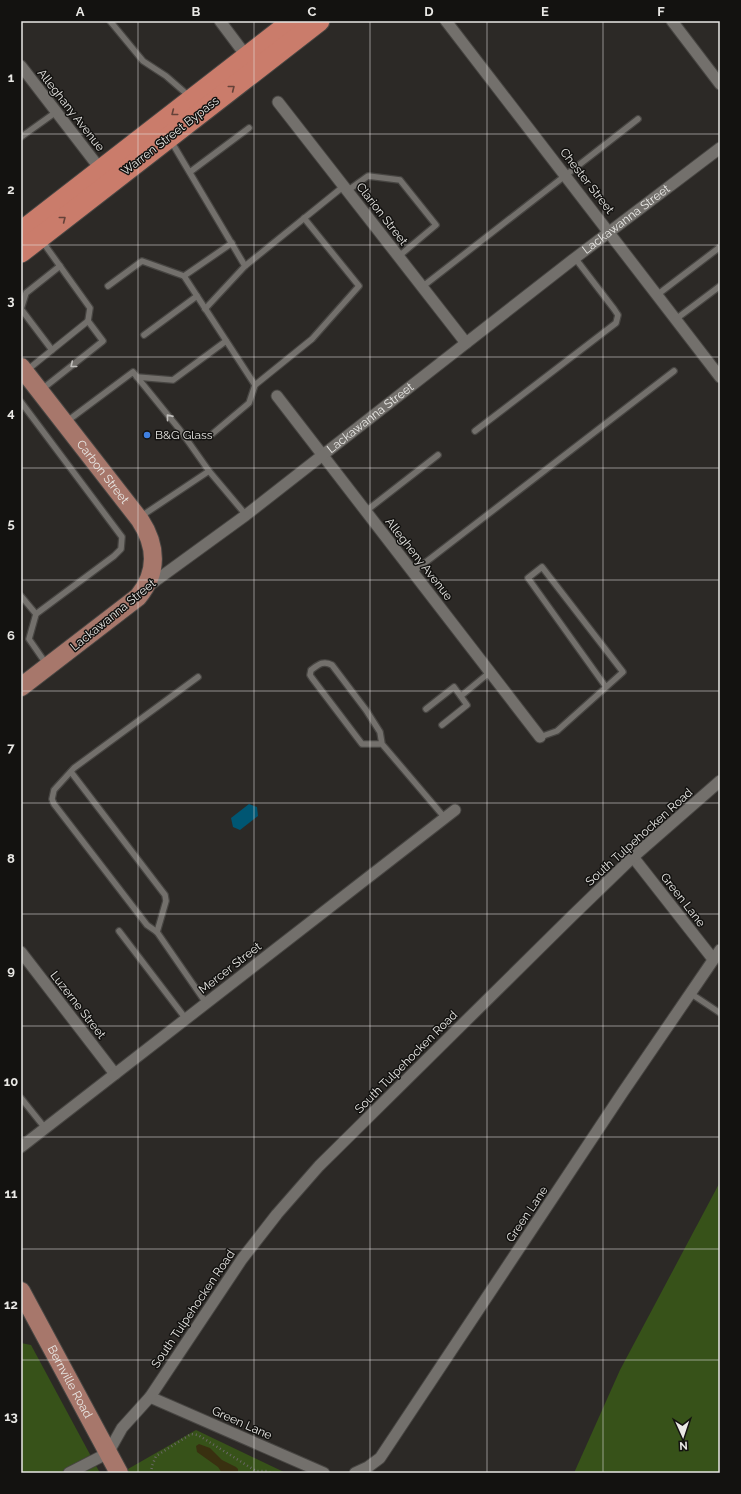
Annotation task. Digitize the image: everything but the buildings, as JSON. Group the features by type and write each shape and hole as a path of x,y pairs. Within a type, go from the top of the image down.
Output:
{"highway":[{"name":"Warren Street Bypass","path":"21,252 30,235 101,170 293,21"},
{"name":"Warren Street Bypass","path":"30,235 169,137 319,21"}],"main road":[{"name":"Carbon Street","path":"23,370 147,530 153,554 151,576 146,588"},
{"name":"Lackawanna Street","path":"21,688 138,597 146,588"},
{"name":"Bernville Road","path":"21,1291 119,1473"}],"street":[{"path":"220,21 247,57"},
{"name":"Chester Street","path":"446,21 610,232 720,377"},
{"path":"672,21 720,84"},
{"name":"Alleghany Avenue","path":"21,66 101,170"},
{"name":"Clarion Street","path":"278,102 466,343"},
{"name":"Lackawanna Street","path":"146,588 246,515 322,454 575,258 720,148"},
{"name":"Allegheny Avenue","path":"277,396 540,737"},
{"name":"South Tulpehocken Road","path":"108,1453 122,1428 150,1397 242,1259 277,1214 319,1166 566,922 634,857 720,781"},
{"name":"Mercer Street","path":"21,1147 455,810"},
{"name":"Green Lane","path":"634,857 713,959"},
{"name":"Green Lane","path":"355,1473 368,1467 380,1458 720,950"},
{"name":"Luzerne Street","path":"21,952 115,1074"},
{"name":"Green Lane","path":"150,1397 324,1473"},
{"path":"69,1473 108,1453"}],"lane":[{"path":"110,21 143,61 166,76 192,99"},
{"path":"21,137 56,112"},
{"path":"422,287 638,119"},
{"path":"190,172 249,128"},
{"path":"169,137 245,266"},
{"path":"205,309 245,266 304,218 346,188 368,176 400,180 436,225 399,256"},
{"path":"211,435 249,403 255,384 312,339 359,286 304,218"},
{"path":"23,370 52,350 88,321 90,308 60,266 30,235"},
{"path":"184,276 232,243"},
{"path":"657,295 720,247"},
{"path":"475,431 616,323 618,316 614,309 575,258"},
{"path":"108,286 142,261 184,276 255,384"},
{"path":"52,350 21,310 26,293 60,266"},
{"path":"676,319 720,286"},
{"path":"144,335 197,296"},
{"path":"40,392 103,341 88,321"},
{"path":"137,378 174,380 226,341"},
{"path":"413,572 674,370"},
{"path":"64,423 133,372 180,430 208,471 246,515"},
{"path":"21,402 122,537 121,549 114,556 36,614 29,639 48,666"},
{"path":"366,511 438,455"},
{"path":"139,518 208,471"},
{"path":"540,737 557,731 623,672 542,567 528,578 606,687"},
{"path":"21,596 36,614"},
{"path":"382,744 362,744 312,678 310,675 311,670 322,662 332,665 366,710 380,732 382,744 445,818"},
{"path":"461,696 490,672"},
{"path":"198,677 71,772 54,790 52,799 54,804 147,925 157,932 206,1003"},
{"path":"426,709 454,687 467,705 442,726"},
{"path":"71,772 165,895 166,901 157,932"},
{"path":"118,931 186,1019"},
{"path":"690,993 720,1012"},
{"path":"21,1098 45,1128"}],"path":[{"path":"151,1473 156,1456 191,1434 198,1435 256,1470 271,1473"}],"green space":[{"path":"720,1182 720,1473 574,1473 620,1370"},
{"path":"21,1343 31,1345 100,1473 21,1473"},
{"path":"196,1430 286,1473 121,1473"}],"sand":[{"path":"199,1444 210,1448 222,1460 236,1467 238,1472 222,1473 218,1467 197,1452 196,1446"}],"water":[{"path":"249,804 257,807 258,816 240,830 233,827 231,818"}],"place":[{"name":"B&G Glass","path":"147,435"}]}
